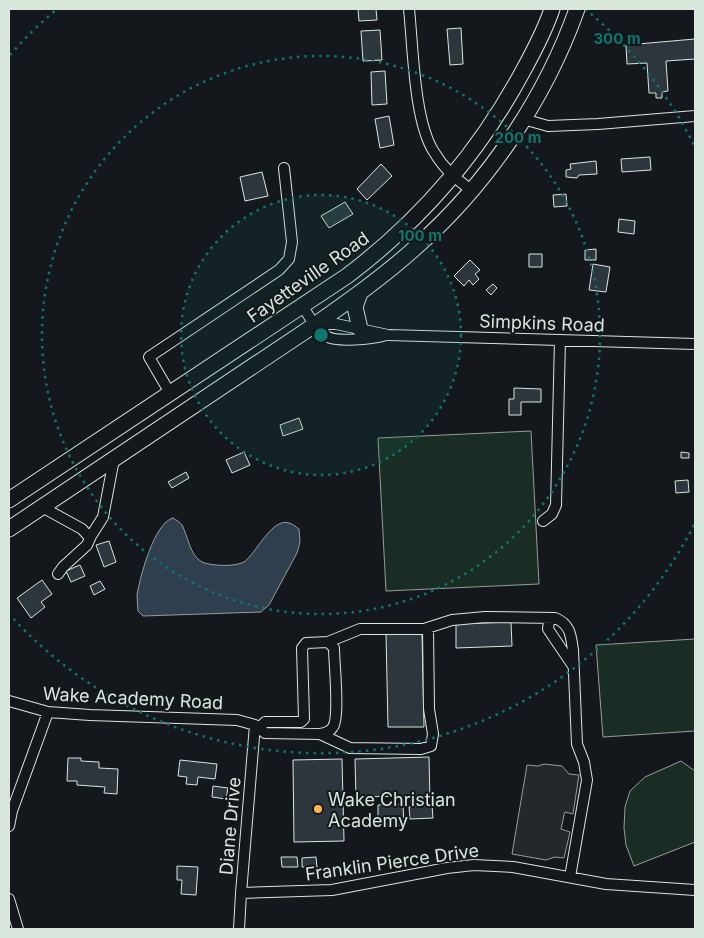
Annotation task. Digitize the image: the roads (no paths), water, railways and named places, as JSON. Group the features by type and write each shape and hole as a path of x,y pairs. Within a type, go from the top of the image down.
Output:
{"highway":[{"name":"Fayetteville Road","path":"9,500 302,306 374,256 427,205 472,151 509,97 531,56 552,9"},
{"path":"9,529 316,324 360,293 416,248 449,215 493,164 523,119 548,74 570,29 577,9"},
{"path":"360,293 355,307 360,329"}],"street":[{"path":"409,9 422,124 432,151 451,176 471,190"},
{"path":"523,119 548,126 695,116"},
{"path":"170,394 149,357 279,270 289,259 292,242 284,168"},
{"name":"Simpkins Road","path":"302,306 329,338 369,339 388,335"},
{"name":"Simpkins Road","path":"316,324 336,324 388,335 695,344"},
{"path":"543,521 552,514 556,505 560,340"},
{"path":"58,574 87,545 103,517 114,459"},
{"path":"42,507 82,529 90,538"},
{"path":"257,726 265,722 301,722 304,719 302,648 306,643 328,642 360,629 428,628 452,620 514,617 555,618 562,621 568,627 573,650 577,744 584,762 587,780 570,877"},
{"path":"555,618 549,621 548,629 573,666"},
{"path":"320,734 350,748 421,749 431,746 433,734 429,709 428,628"},
{"path":"320,734 329,731 334,725 336,713 334,648 328,642"},
{"name":"Wake Academy Road","path":"9,701 48,712 236,720 257,726 265,733 320,734"},
{"path":"9,826 12,811 48,712"},
{"name":"Diane Drive","path":"240,929 241,894 257,726"},
{"name":"Franklin Pierce Drive","path":"241,894 332,890 474,864 513,867 606,884 695,890"},
{"path":"9,899 18,929"}],"water":[{"path":"173,518 182,525 192,551 198,559 202,562 217,565 235,565 244,562 276,525 290,523 299,529 300,542 297,553 269,605 261,612 143,616 138,611 137,595 141,576 154,540 166,522"}],"place":[{"name":"Wake Christian Academy","path":"318,809"}]}
